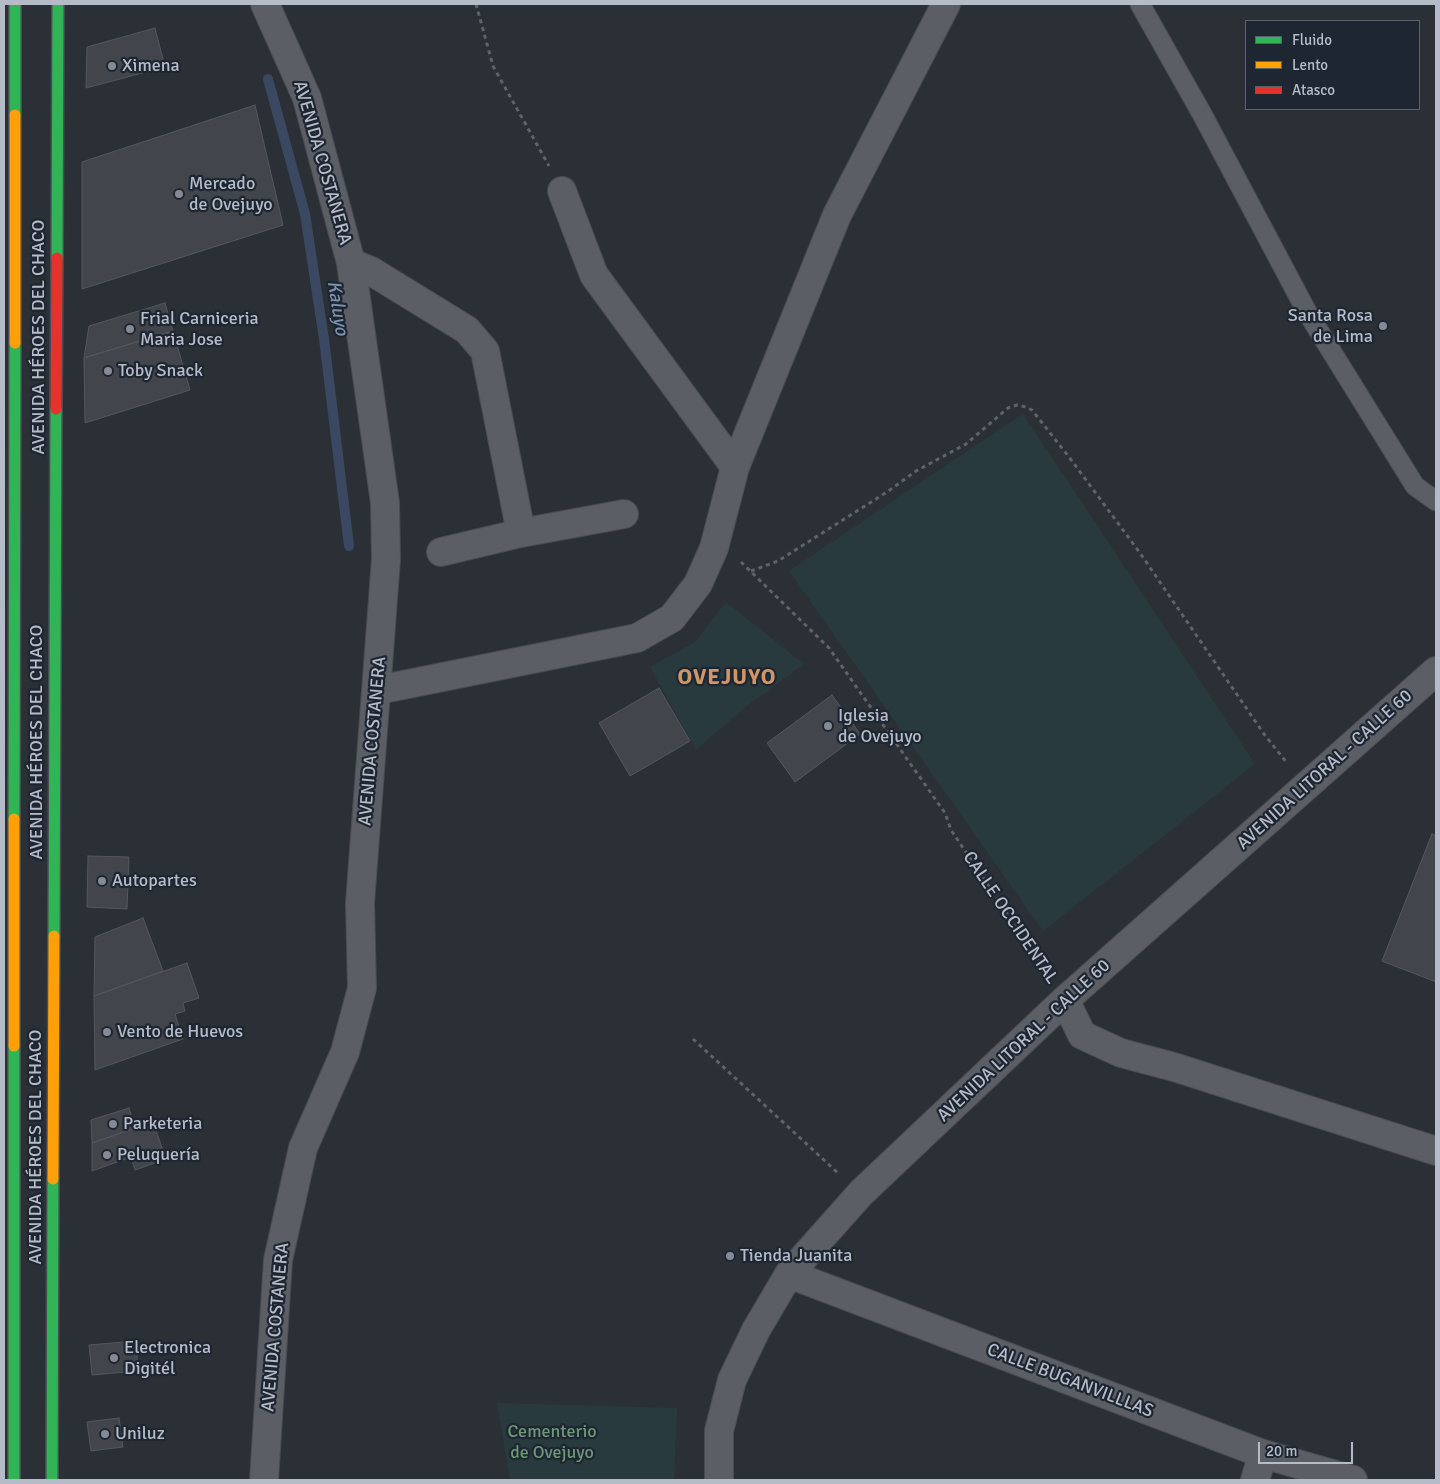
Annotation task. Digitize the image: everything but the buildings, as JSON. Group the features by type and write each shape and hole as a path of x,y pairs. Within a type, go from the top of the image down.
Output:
{"main road":[{"name":"AVENIDA HÉROES DEL CHACO","path":"14,1480 15,4"},
{"name":"AVENIDA HÉROES DEL CHACO","path":"52,1480 53,38 58,4"}],"street":[{"name":"AVENIDA COSTANERA","path":"264,1480 278,1260 303,1148 345,1052 362,988 360,903 378,690 386,558 385,503 351,263 307,98 265,4"},
{"path":"378,690 637,638 672,618 698,584 714,548 735,467 837,215 946,4"},
{"path":"562,191 594,275 735,467"},
{"path":"351,263 371,271 467,330 485,351 522,533"},
{"path":"441,552 522,533 624,514"},
{"name":"AVENIDA LITORAL - CALLE 60","path":"719,1480 719,1431 732,1380 756,1330 789,1274 861,1193 1065,1000 1436,671"},
{"name":"CALLE OCCIDENTAL","path":"1065,1000 1082,1034 1122,1053 1174,1067 1436,1151"},
{"name":"CALLE BUGANVILLLAS","path":"789,1274 1263,1454 1353,1480"},
{"path":"1255,1480 1263,1454"}],"lane":[{"path":"1140,4 1202,114 1307,312 1415,486 1436,501"}],"path":[{"path":"476,4 493,66 562,191"},
{"path":"750,571 778,561 888,492 916,471 966,444 1008,408 1018,405 1026,407 1032,410 1069,457 1140,553 1264,734 1308,785"},
{"name":"CALLE OCCIDENTAL","path":"714,548 738,559 829,648 945,813 952,830 1065,1000"},
{"path":"693,1039 861,1193"}],"green space":[{"path":"1023,414 1255,764 1043,931 789,571"},
{"path":"726,602 804,664 743,709 696,750 650,667 695,642"},
{"name":"Cementerio de Ovejuyo","path":"497,1403 677,1408 674,1480 510,1480"}],"waterway":[{"name":"Kaluyo","path":"268,79 305,214 324,339 349,546"}],"traffic: fast":[{"path":"15,4 15,115"},
{"path":"57,258 58,4"},
{"path":"14,819 15,343"},
{"path":"54,936 56,409"},
{"path":"14,1046 14,1480"},
{"path":"52,1480 53,1179"}],"traffic: slow":[{"path":"15,115 15,343"},
{"path":"14,819 14,1046"},
{"path":"53,1179 54,936"}],"traffic: jam":[{"path":"56,409 57,258"}],"place":[{"name":"Ximena","path":"112,66"},
{"name":"Mercado de Ovejuyo","path":"179,194"},
{"name":"Santa Rosa de Lima","path":"1383,326"},
{"name":"Frial Carniceria Maria Jose","path":"130,329"},
{"name":"Toby Snack","path":"108,371"},
{"name":"Iglesia de Ovejuyo","path":"828,726"},
{"name":"Autopartes","path":"102,881"},
{"name":"Vento de Huevos","path":"107,1032"},
{"name":"Parketeria","path":"113,1124"},
{"name":"Peluquería","path":"107,1155"},
{"name":"Tienda Juanita","path":"730,1256"},
{"name":"Electronica Digitél","path":"114,1358"},
{"name":"Uniluz","path":"105,1434"}],"district":[{"name":"OVEJUYO","path":"727,678"}]}
